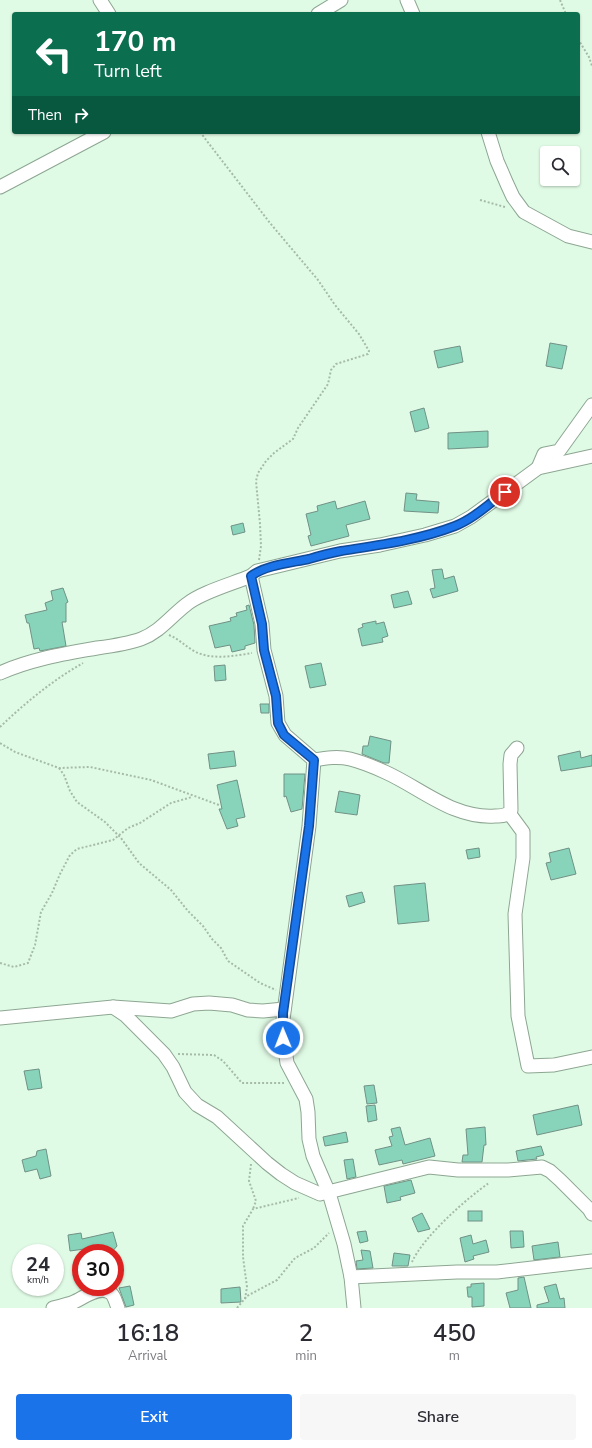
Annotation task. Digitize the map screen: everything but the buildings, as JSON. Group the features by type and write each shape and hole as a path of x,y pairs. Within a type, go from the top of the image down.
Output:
{"street":[{"path":"100,0 108,12"},
{"path":"321,12 341,0"},
{"path":"407,0 412,12"},
{"path":"0,187 100,134"},
{"path":"489,134 504,178 513,197 524,212 568,236 592,242"},
{"path":"538,468 544,454 559,451 592,406"},
{"path":"0,673 36,660 124,644 143,638 157,630 197,597 254,574 340,551 395,542 455,526 471,517 538,468 592,456"},
{"path":"254,574 262,624 264,650 276,696 278,723 281,730 314,760"},
{"path":"517,748 511,755 511,802 509,813 523,832 523,858 514,914 518,1016 528,1066 554,1064 592,1058"},
{"path":"314,760 335,757 350,759 386,772 426,796 473,815 493,816 509,813"},
{"path":"314,760 309,826 282,1027 288,1063 306,1099 309,1139 313,1156 324,1194 336,1215 351,1277 354,1308"},
{"path":"0,1018 113,1007 171,1011 193,1004 209,1003 232,1005 248,1010 263,1011 285,1004"},
{"path":"113,1007 125,1015 156,1047 170,1064 191,1100 217,1117 267,1163 290,1180 324,1194 429,1167 458,1170 508,1170 542,1167 550,1171 571,1190 590,1209 592,1214"},
{"path":"351,1277 497,1272 592,1261"},
{"path":"53,1308 72,1303 92,1293 102,1290 109,1291 112,1294 118,1308"}],"path":[{"path":"560,0 565,12"},
{"path":"580,42 589,57 592,66"},
{"path":"202,134 270,222 313,274 335,305 359,334 369,351 368,354 336,364 332,370 328,384 298,428 293,440 274,453 266,461 258,473 256,481 261,546 254,574"},
{"path":"480,200 524,212"},
{"path":"152,633 169,635 177,638 190,649 202,654 227,656 247,654 264,650"},
{"path":"0,727 17,711 57,679 87,661"},
{"path":"0,743 15,752 59,768 90,767 118,772 151,780 192,797 204,799 219,805"},
{"path":"59,768 77,802 105,822 119,836 139,863 171,890 221,948 228,961 260,983 276,990 285,1004"},
{"path":"0,963 14,967 28,963 35,945 41,912 70,855 77,849 107,843 119,836 128,828 140,823 171,803 192,797"},
{"path":"156,1047 179,1054 214,1055 223,1061 242,1083 281,1084 296,1079"},
{"path":"245,1299 247,1287 243,1257 243,1226 256,1201 249,1180 255,1152"},
{"path":"406,1274 414,1257 433,1234 471,1195 490,1182"},
{"path":"252,1209 276,1202 324,1194"},
{"path":"237,1308 245,1299 277,1280 295,1258 314,1248 329,1234 336,1215"}],"route":[{"path":"283,1038 283,1013 309,826 314,760 284,735 278,723 276,696 264,650 262,624 251,576 257,571 265,570 281,564 340,551 380,545 425,535 455,526 471,517 505,492"}]}
